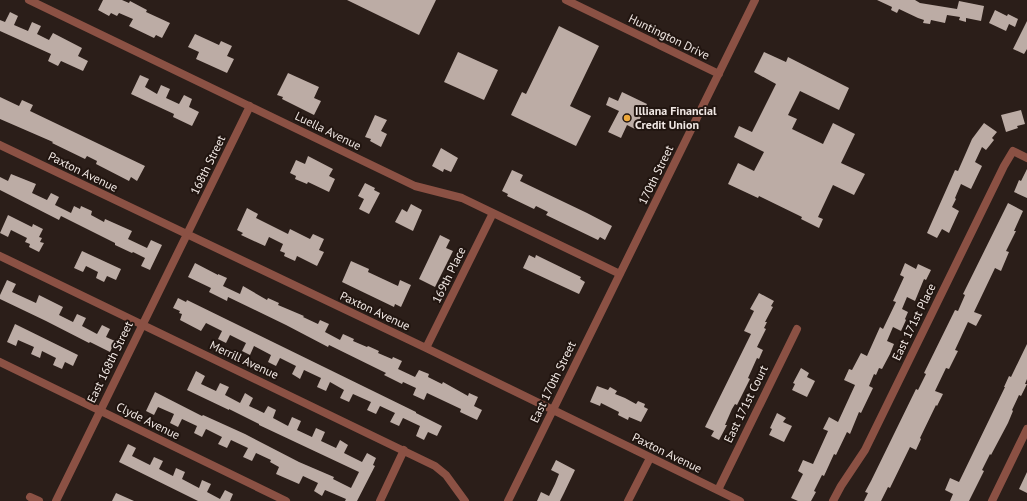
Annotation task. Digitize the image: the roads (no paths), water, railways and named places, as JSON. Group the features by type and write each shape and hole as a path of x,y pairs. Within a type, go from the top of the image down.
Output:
{"street":[{"name":"Luella Avenue","path":"28,0 415,186 462,198 620,274"},
{"name":"Huntington Drive","path":"566,0 719,74"},
{"name":"170th Street","path":"620,274 755,0"},
{"name":"168th Street","path":"187,235 250,106"},
{"name":"Paxton Avenue","path":"0,145 426,348 718,490 731,499 740,501"},
{"name":"East 171st Place","path":"833,501 865,450 1004,166 1013,151 1027,158"},
{"name":"169th Place","path":"426,348 493,213"},
{"name":"East 168th Street","path":"56,501 187,235"},
{"name":"Merrill Avenue","path":"0,256 435,466 446,475 465,501"},
{"name":"East 170th Street","path":"508,501 620,274"},
{"name":"East 171st Court","path":"718,490 797,328"},
{"name":"Clyde Avenue","path":"0,362 286,501"},
{"path":"992,501 1027,429"},
{"path":"380,501 404,450"},
{"path":"628,501 650,458"},
{"path":"30,497 39,501"}],"place":[{"name":"Illiana Financial Credit Union","path":"627,118"}]}
